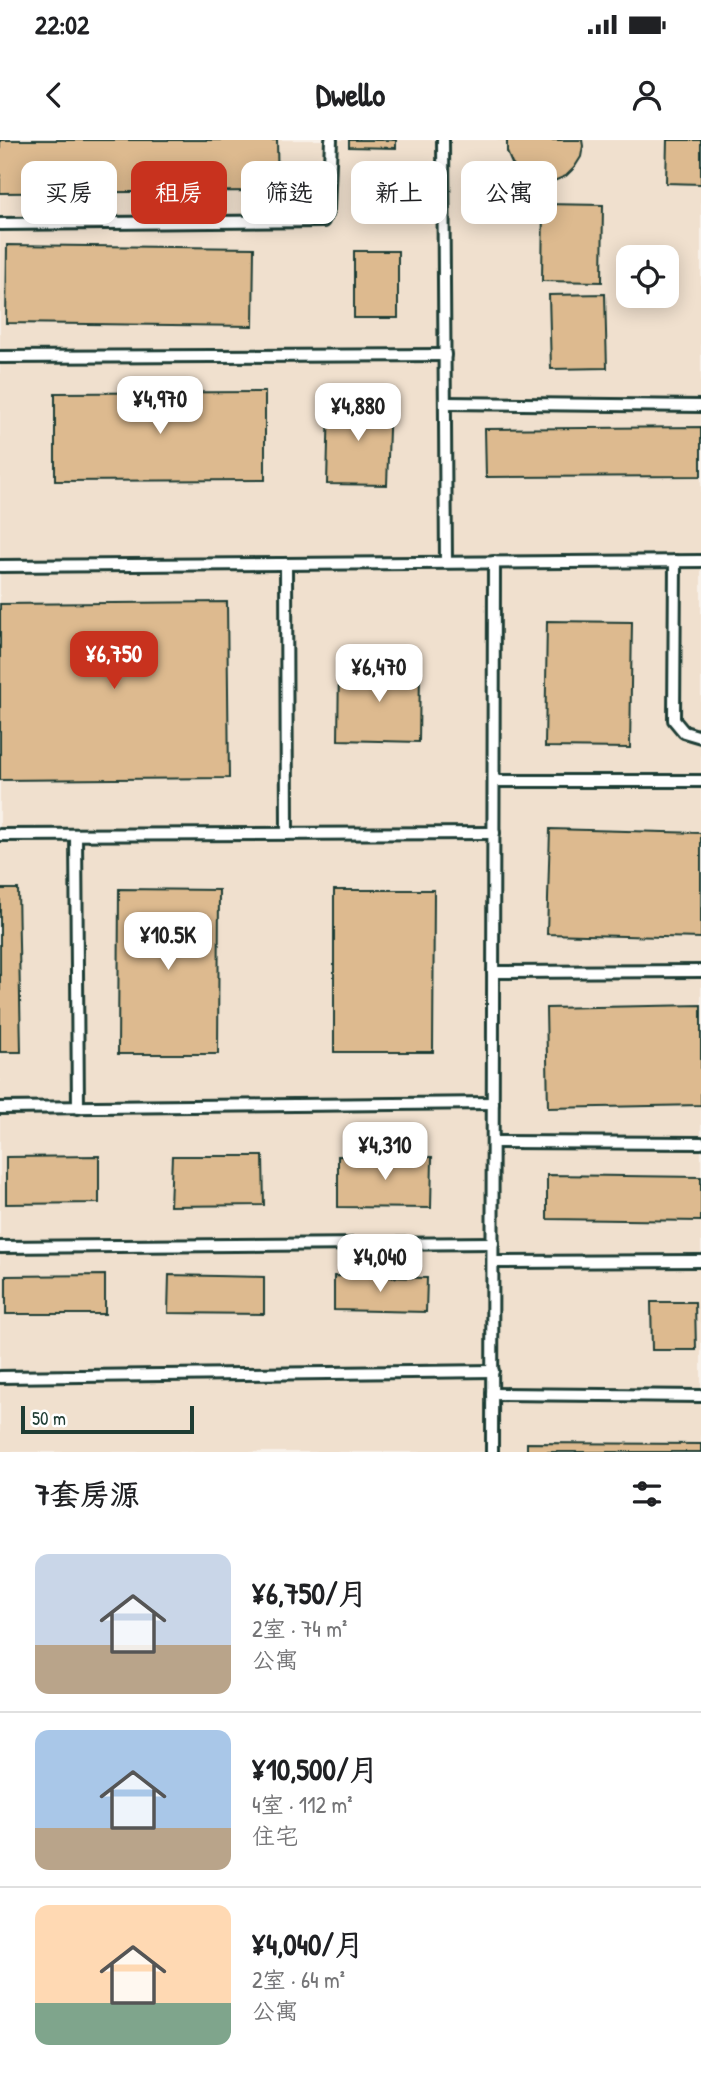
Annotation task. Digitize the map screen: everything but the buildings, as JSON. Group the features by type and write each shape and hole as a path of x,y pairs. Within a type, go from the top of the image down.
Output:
{"lane":[{"path":"0,225 323,222 328,210 331,140"},
{"path":"443,140 446,562"},
{"path":"0,357 445,355"},
{"path":"445,403 701,406"},
{"path":"675,561 674,720 684,732 701,737"},
{"path":"0,566 701,561"},
{"path":"492,1452 494,562"},
{"path":"286,564 287,834"},
{"path":"494,781 701,781"},
{"path":"0,835 494,833"},
{"path":"76,835 78,1108"},
{"path":"493,972 701,971"},
{"path":"0,1108 493,1103"},
{"path":"493,1142 701,1143"},
{"path":"0,1247 493,1243"},
{"path":"493,1262 701,1261"},
{"path":"0,1377 493,1371"},
{"path":"492,1394 701,1395"}],"shaded area":[{"path":"0,140 701,140 701,1452 0,1452"}]}
